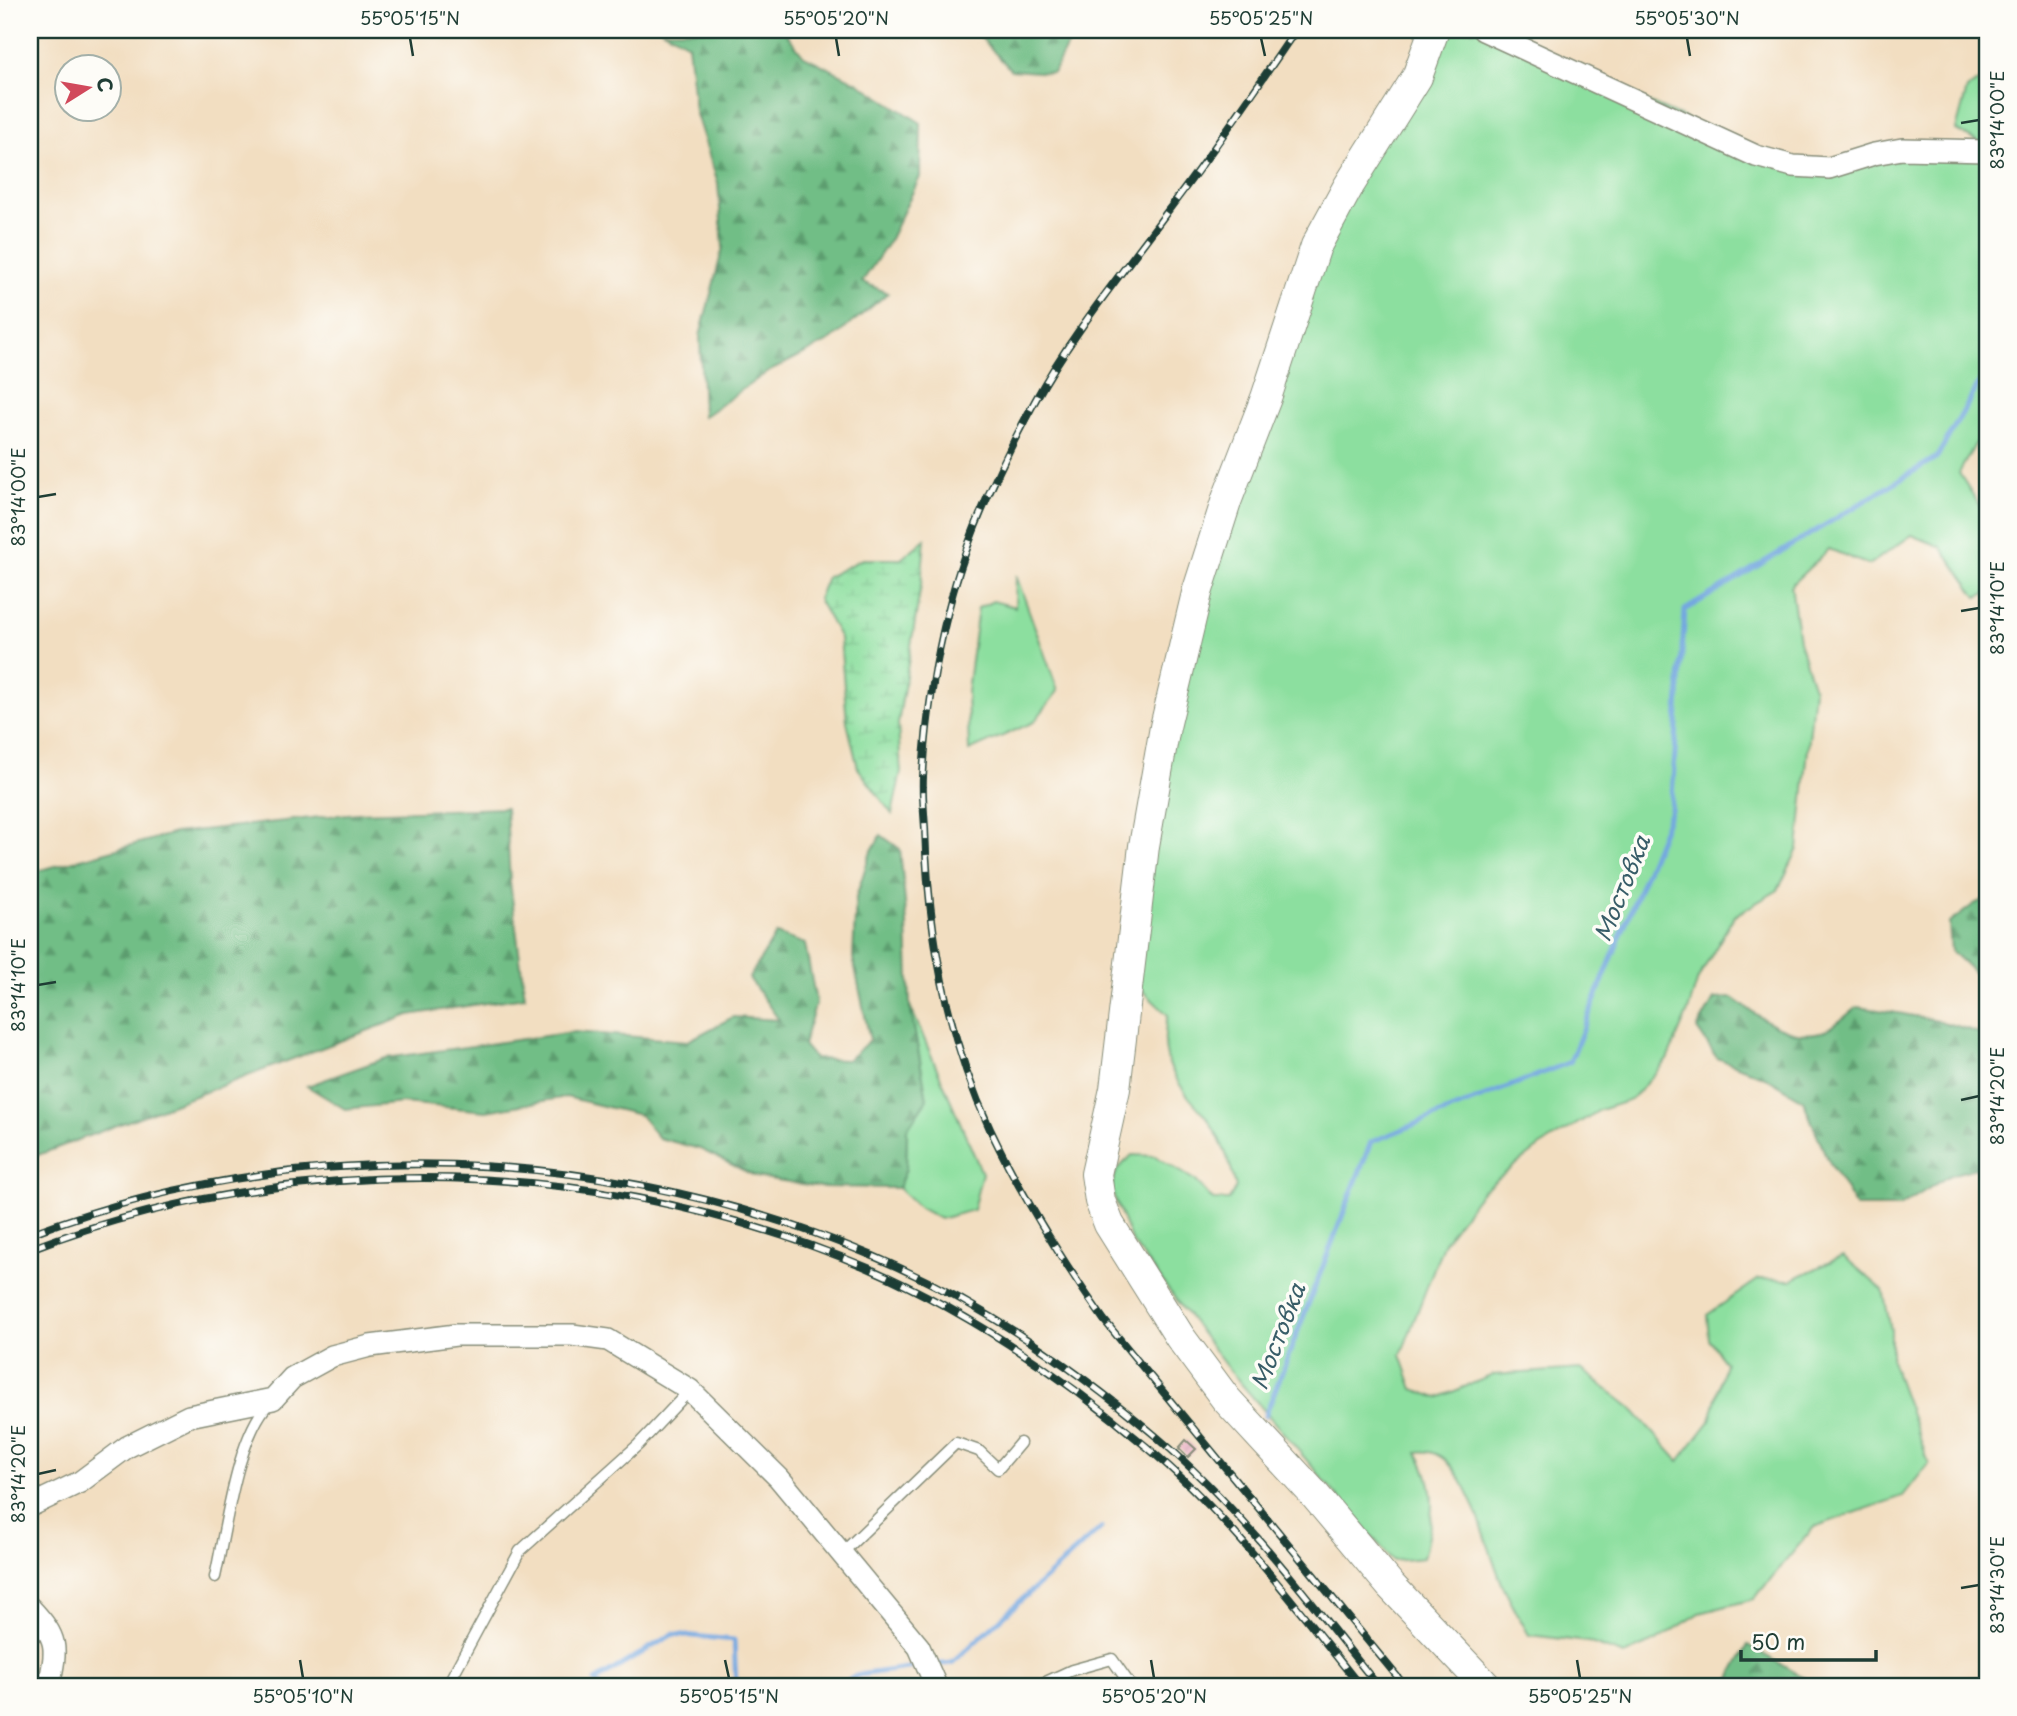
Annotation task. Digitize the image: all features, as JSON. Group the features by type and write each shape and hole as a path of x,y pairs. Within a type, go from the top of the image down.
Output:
{"street":[{"path":"1434,30 1417,77 1348,187 1316,246 1266,398 1227,499 1197,593 1165,727 1144,846 1115,1089 1096,1174 1100,1201 1109,1224 1180,1337 1226,1399 1313,1493 1391,1586 1486,1686"},
{"path":"1483,30 1756,156 1793,166 1829,168 1902,149 1987,151"},
{"path":"30,1506 79,1482 127,1447 189,1416 273,1399 292,1378 331,1356 370,1346 456,1335 572,1335 608,1340 640,1357 690,1390 779,1478 919,1647 936,1686"},
{"path":"30,1608 45,1624 56,1650 49,1686"}],"lane":[{"path":"447,1686 520,1551 638,1445 690,1390"},
{"path":"215,1577 242,1457 262,1411 273,1399"},
{"path":"842,1553 956,1443 979,1451 998,1469 1020,1443"},
{"path":"1037,1686 1072,1670 1112,1659 1131,1686"}],"green space":[{"path":"663,30 787,30 785,32 804,56 857,82 921,123 920,177 888,243 862,282 888,293 831,340 766,373 703,417 700,336 723,247 718,183 695,111 688,44"},
{"path":"974,30 1075,30 1053,73 1011,70"},
{"path":"1434,30 1483,30 1793,166 1874,154 1987,151 1987,423 1959,473 1983,511 1987,501 1987,593 1977,597 1941,547 1912,535 1869,565 1829,549 1791,585 1799,641 1814,689 1798,849 1778,890 1734,916 1698,979 1687,1014 1667,1060 1631,1100 1600,1110 1539,1147 1482,1191 1444,1242 1401,1355 1413,1389 1438,1398 1493,1375 1581,1369 1631,1408 1679,1461 1710,1421 1725,1363 1709,1339 1707,1315 1759,1279 1791,1280 1843,1256 1883,1290 1891,1330 1891,1360 1929,1463 1903,1496 1814,1527 1754,1599 1700,1613 1656,1641 1624,1655 1588,1642 1529,1635 1503,1586 1466,1489 1447,1461 1437,1454 1417,1452 1429,1479 1432,1504 1423,1558 1393,1561 1226,1366 1131,1240 1111,1189 1117,1170 1132,1155 1155,1156 1196,1181 1213,1200 1229,1200 1236,1187 1226,1153 1214,1129 1170,1067 1165,1048 1168,1015 1129,978 1165,727 1300,291"},
{"path":"1987,76 1987,147 1956,130 1967,89"},
{"path":"925,539 921,585 898,724 901,772 892,814 858,768 847,722 840,638 818,599 827,577 862,559 901,559"},
{"path":"1016,575 1058,691 1034,722 969,751 967,691 978,608 993,601 1015,607"},
{"path":"506,808 510,882 525,997 409,1015 30,1158 30,873 175,833 357,813"},
{"path":"881,835 900,849 907,924 910,1006 927,1099 907,1129 906,1169 898,1188 821,1187 757,1177 700,1149 659,1138 640,1115 566,1097 486,1111 403,1103 345,1109 307,1086 386,1058 574,1032 688,1041 733,1017 779,1020 749,978 776,934 805,944 816,1002 803,1045 815,1059 848,1060 870,1040 853,958 856,897 870,854"},
{"path":"1987,898 1987,985 1951,951 1949,923 1974,904"},
{"path":"1733,998 1763,1019 1797,1033 1809,1034 1826,1030 1857,1007 1939,1021 1987,1036 1987,1165 1950,1175 1899,1207 1856,1207 1826,1156 1803,1100 1765,1077 1717,1058 1697,1029 1714,999"},
{"path":"910,1006 982,1173 973,1210 940,1219 918,1207 898,1188 906,1169 907,1129 927,1099"},
{"path":"1748,1645 1817,1686 1726,1686"}],"building":[{"path":"1186,1440 1196,1449 1188,1457 1179,1448"}],"waterway":[{"name":"Мостовка","path":"1265,1416 1371,1142 1570,1062 1671,810 1685,610 1937,457 1987,370"},
{"name":"Мостовка","path":"932,1665 952,1663 1101,1528"},
{"name":"Мостовка","path":"599,1686 595,1681 673,1634 734,1640 736,1686"},
{"name":"Мостовка","path":"839,1686 858,1675 922,1666"}],"railway":[{"path":"1296,30 1233,122 1064,352 997,475 956,580 932,691 923,783 927,866 942,982 962,1057 990,1129 1029,1203 1057,1251 1104,1320 1405,1686"},
{"path":"30,1234 133,1201 238,1179 345,1167 453,1165 561,1173 667,1191 771,1219 873,1256 949,1293 1022,1336 1126,1411 1189,1466 1246,1525 1378,1686"},
{"path":"30,1249 132,1216 237,1193 343,1181 450,1178 558,1186 663,1203 767,1231 906,1285 979,1326 1083,1396 1178,1475 1234,1532 1360,1686"}]}
